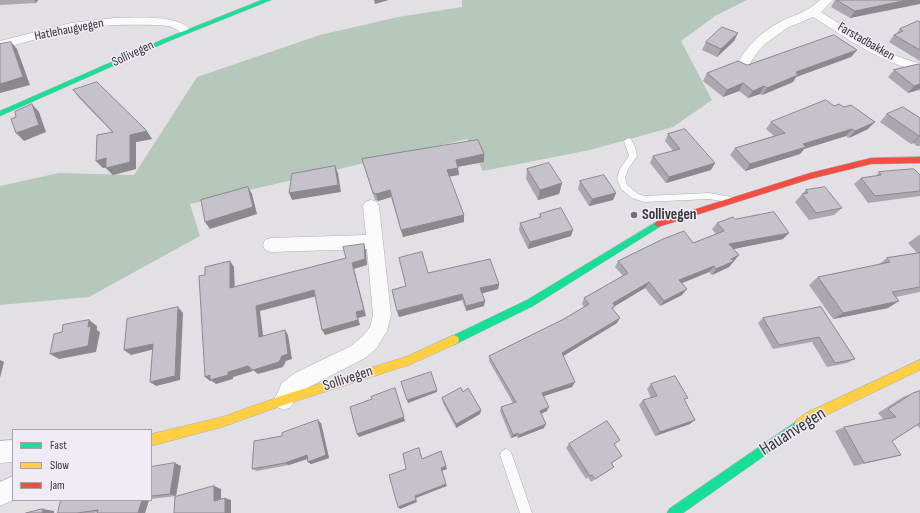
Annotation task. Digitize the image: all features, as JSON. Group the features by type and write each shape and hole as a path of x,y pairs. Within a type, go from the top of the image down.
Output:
{"street":[{"name":"Sollivegen","path":"0,114 184,30 268,0"},
{"path":"742,64 754,47 761,41 783,25 814,12 827,0"},
{"name":"Farstadbakken","path":"814,12 882,54 905,64 920,67"},
{"name":"Hatlehaugvegen","path":"0,46 70,27 97,23 133,21 169,23 174,24 184,30"},
{"name":"Sollivegen","path":"152,440 222,422 284,400 409,360 444,345 530,303 661,222 810,176 871,161 920,160"},
{"name":"Sollivegen","path":"284,400 289,390 303,380 347,359 362,349 381,326 382,315 371,206"},
{"path":"271,244 374,242"},
{"name":"Hauanvegen","path":"673,513 812,416 920,365"},
{"path":"0,452 12,452"},
{"path":"0,495 12,488"}],"lane":[{"path":"628,141 633,156 621,173 621,179 623,186 634,196 644,199 709,196 734,200"},
{"path":"506,455 526,513"}],"green space":[{"path":"462,0 747,0 715,16 681,41 712,100 673,127 590,150 483,171 467,139 190,204 200,236 89,297 0,305 0,186 59,173 134,175 197,77 320,35 398,17 462,7"}],"building":[{"path":"837,0 907,0 855,11"},
{"path":"918,21 920,22 920,50 894,35 903,31 900,29"},
{"path":"722,27 738,33 721,49 706,42"},
{"path":"834,35 857,50 796,72 798,75 767,88 764,86 753,91 743,83 727,90 707,73 738,61 747,65"},
{"path":"11,42 23,77 0,84 0,44"},
{"path":"920,64 920,84 914,86 894,70"},
{"path":"97,82 147,131 130,135 130,162 106,168 106,158 96,161 97,135 113,132 73,90"},
{"path":"826,100 834,106 839,104 844,107 851,105 875,122 855,131 852,129 803,144 806,147 750,164 735,148 785,133 771,122"},
{"path":"32,104 39,125 16,133 11,119 16,117 15,112"},
{"path":"903,107 920,118 920,136 887,114"},
{"path":"685,129 715,163 669,177 653,156 680,149 668,134"},
{"path":"478,140 484,154 456,160 458,168 447,170 464,215 401,230 390,190 376,194 373,193 362,159"},
{"path":"549,163 562,183 540,190 527,169"},
{"path":"335,166 338,185 289,193 292,174"},
{"path":"914,169 920,175 920,191 875,196 861,178 881,175 879,172"},
{"path":"604,175 616,193 592,199 580,181"},
{"path":"248,187 253,207 205,222 201,200"},
{"path":"825,187 842,208 816,213 802,194 808,193 806,190"},
{"path":"561,208 573,230 530,242 520,223 541,217 540,214"},
{"path":"774,212 789,233 729,244 739,255 731,259 734,261 716,269 714,266 679,280 687,289 664,301 649,282 613,303 615,306 612,308 620,318 562,353 575,382 542,393 549,407 540,411 546,424 519,435 518,433 513,435 501,407 516,402 489,356 564,319 589,304 584,298 628,273 618,261 663,239 684,231 693,243 724,231 717,223 733,217 735,219"},
{"path":"364,244 365,259 352,263 364,310 356,312 358,320 322,330 314,290 256,306 259,337 285,330 288,354 282,356 279,362 253,370 248,366 228,372 228,375 210,380 210,375 205,377 199,276 205,275 205,267 230,261 230,288 346,258 343,247"},
{"path":"422,252 428,273 490,259 499,284 480,288 485,301 466,306 462,294 397,311 392,290 406,286 399,258"},
{"path":"920,253 920,287 892,292 899,301 843,313 818,277 890,262 887,258"},
{"path":"178,307 175,376 150,382 153,344 124,350 127,319"},
{"path":"821,307 855,359 835,363 819,337 779,345 763,318"},
{"path":"89,320 88,327 91,326 88,346 50,354 54,334 62,332 63,325"},
{"path":"431,372 437,390 407,400 401,382"},
{"path":"675,376 688,398 684,399 695,420 660,432 643,400 657,396 651,384"},
{"path":"395,388 404,417 357,434 350,407"},
{"path":"461,388 463,392 468,388 481,410 456,424 442,398"},
{"path":"920,391 920,423 892,441 901,455 864,463 844,427 896,417 888,409 913,393"},
{"path":"318,420 326,455 308,462 307,455 285,463 252,469 254,441 282,436 282,433"},
{"path":"607,421 620,440 614,444 622,456 611,463 614,467 595,479 592,475 590,476 569,444"},
{"path":"419,448 422,459 441,451 446,466 441,468 446,484 415,496 416,500 398,507 389,475 406,469 403,454"},
{"path":"175,463 170,494 152,496 152,467"},
{"path":"214,486 214,501 225,498 225,513 174,513 175,497"},
{"path":"61,501 142,501 138,513 97,513 98,510 77,513 58,513"},
{"path":"43,509 42,513 26,513"}],"traffic: fast":[{"path":"0,114 166,40 268,0"},
{"path":"454,340 530,303 658,224"},
{"path":"673,513 800,424"}],"traffic: slow":[{"path":"152,440 222,422 284,400 409,360 454,340"},
{"path":"800,424 812,416 920,365"}],"traffic: jam":[{"path":"658,224 810,176 871,161 920,160"}],"place":[{"name":"Sollivegen","path":"634,215"}]}
